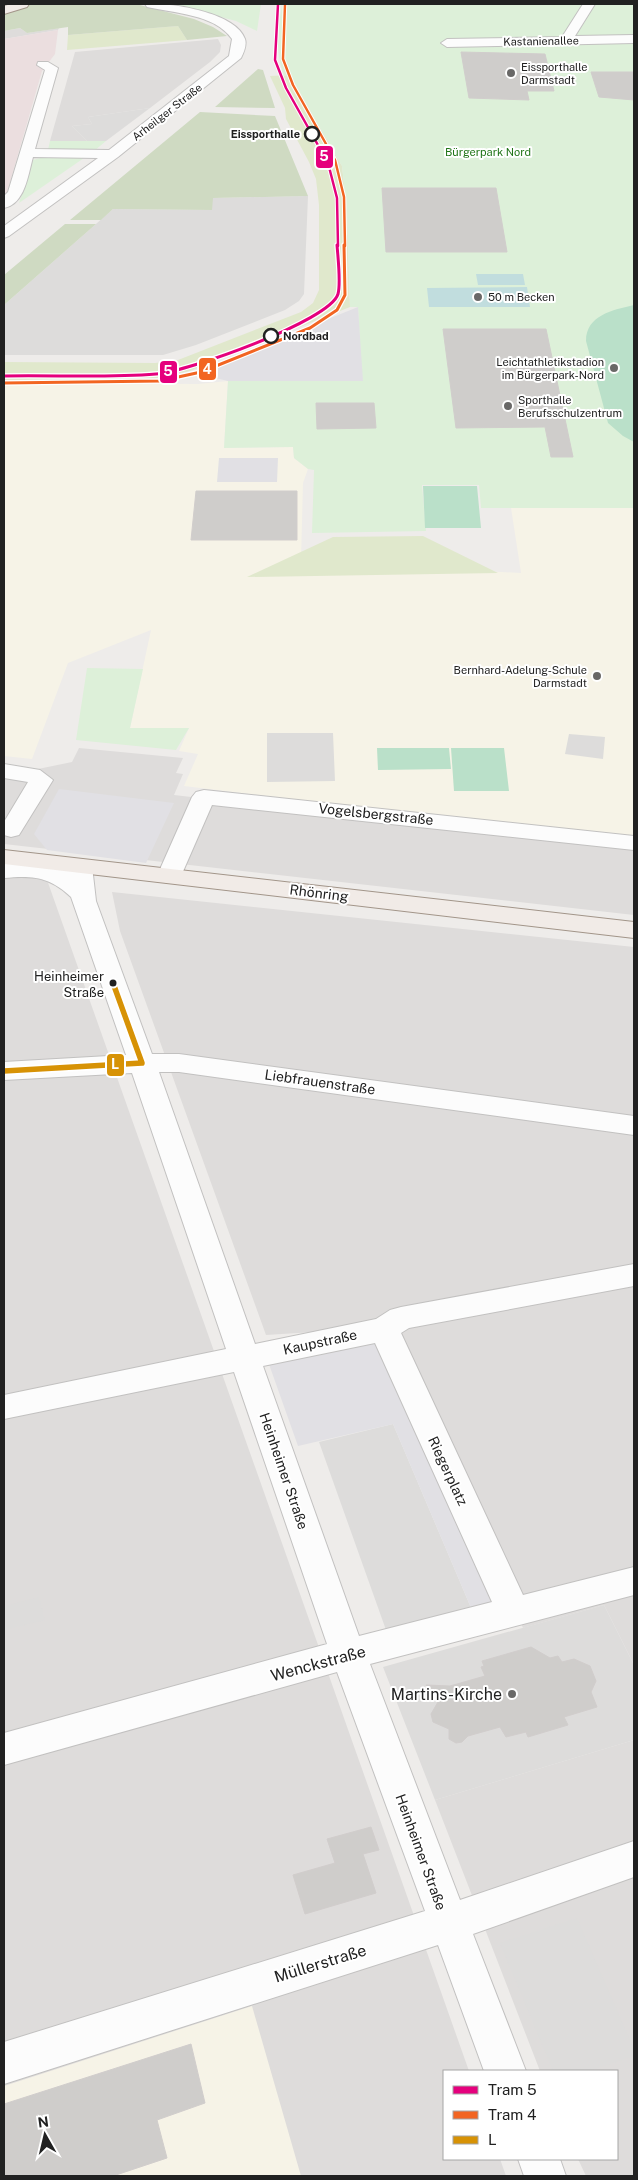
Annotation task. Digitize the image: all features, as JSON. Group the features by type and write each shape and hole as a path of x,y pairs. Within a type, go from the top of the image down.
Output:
{"main road":[{"path":"4,10 23,4"},
{"name":"Rhönring","path":"8,866 80,866 634,930"}],"street":[{"name":"Arheilger Straße","path":"4,233 113,154 235,58 239,50 236,35 229,28 214,20 152,4"},
{"path":"566,40 590,4"},
{"name":"Kastanienallee","path":"447,44 634,39"},
{"path":"4,204 15,193 52,68 43,65"},
{"path":"28,153 113,154"},
{"path":"4,771 32,775 41,782 12,830"},
{"name":"Vogelsbergstraße","path":"170,876 204,797 634,843"},
{"path":"8,866 52,874 70,882 82,893"},
{"name":"Heinheimer Straße","path":"80,866 82,893 348,1654 447,1922 505,2070"},
{"name":"Liebfrauenstraße","path":"4,1071 142,1063 179,1063 634,1125"},
{"name":"Kaupstraße","path":"4,1407 384,1329 401,1318 634,1275"},
{"name":"Riegerplatz","path":"384,1329 514,1613"},
{"name":"Wenckstraße","path":"4,1749 348,1654 634,1581"},
{"name":"Müllerstraße","path":"4,2063 447,1922 634,1859"},
{"path":"538,2160 545,2176"}],"shaded area":[{"path":"20,28 27,33 59,28 58,30 4,39 4,31"},
{"path":"58,30 55,54 42,71 7,193 4,197 4,39"},
{"path":"218,39 221,45 220,52 210,62 150,108 88,117 92,124 72,126 87,141 50,141 75,52"},
{"path":"150,108 106,141 87,141 72,126 92,124 88,117"},
{"path":"308,196 304,294 299,301 285,310 196,345 163,355 4,355 4,305 113,209 211,210 212,198"},
{"path":"358,307 363,381 228,381 194,373"},
{"path":"228,381 224,448 293,447 294,458 308,469 303,483 301,561 521,573 511,508 634,508 634,840 184,786 198,754 179,751 189,728 130,728 151,630 68,663 32,759 4,756 4,383 198,384"},
{"path":"219,458 278,458 277,482 217,482"},
{"path":"267,733 333,733 335,781 267,782"},
{"path":"569,734 605,737 603,759 565,754"},
{"path":"79,748 183,758 176,773 183,774 174,795 634,848 634,915 4,844 4,776 72,762"},
{"path":"59,789 174,803 146,863 47,850 34,834"},
{"path":"4,873 46,877 469,2070 443,2070 443,2160 500,2160 506,2176 4,2176"},
{"path":"112,892 634,947 634,1665 604,1605 523,1628 393,1327 266,1335 120,931"},
{"path":"384,1329 514,1613 477,1622 393,1424 298,1446 265,1353"},
{"path":"393,1424 477,1622 391,1644 319,1442"},
{"path":"39,1597 45,1620 4,1630 4,1606"},
{"path":"604,1605 634,1665 634,1740 435,1800 383,1667"},
{"path":"634,1740 634,2176 586,2176 578,2160 618,2160 618,2070 540,2070 435,1800"},
{"path":"577,1918 634,2049 634,2056 591,2070 553,2070 500,1943"},
{"path":"252,2006 301,2176 4,2176 4,2086"}],"green space":[{"path":"32,4 136,4 194,19 213,27 227,36 187,40 178,26 68,35 68,27 27,33 20,28 4,31 4,13"},
{"path":"171,4 261,4 257,31 236,21"},
{"name":"Bürgerpark Nord","path":"282,4 634,4 634,508 481,508 479,485 422,485 426,531 312,533 314,470 308,469 294,458 293,447 224,448 228,381 362,381 358,307 350,307 347,211 342,166 290,75 284,76 278,49"},
{"path":"178,26 187,40 67,50 68,35"},
{"path":"258,69 263,70 275,108 215,107"},
{"path":"290,75 342,166 347,211 350,307 190,371 158,378 4,380 4,362 155,363 178,360 301,312 313,303 319,290 319,205 316,179 286,119 285,108 270,76"},
{"path":"200,112 275,116 308,196 213,198 212,210 113,209 101,220 70,220"},
{"path":"50,141 106,141 94,151 48,150"},
{"path":"44,157 84,158 19,203 33,160"},
{"path":"65,224 96,224 4,305 4,275"},
{"name":"Leichtathletikstadion im Bürgerpark-Nord","path":"634,305 634,442 623,436 608,423 586,341 587,332 591,325 602,315"},
{"path":"423,486 477,486 481,528 425,528"},
{"path":"423,536 498,573 247,577 333,537"},
{"path":"87,668 143,669 130,728 189,728 176,750 76,740"},
{"path":"377,748 449,748 451,769 378,770"},
{"path":"451,748 504,748 509,791 454,791"}],"water":[{"path":"476,274 523,274 525,285 478,285"},
{"name":"50 m Becken","path":"527,287 530,307 429,307 427,288"}],"building":[{"name":"Eissporthalle Darmstadt","path":"461,52 545,54 554,91 527,91 529,100 469,98"},
{"path":"591,72 634,72 634,100 599,97"},
{"path":"382,188 496,188 507,252 386,252"},
{"name":"Sporthalle Berufsschulzentrum","path":"443,329 546,329 573,457 551,457 545,427 456,428"},
{"path":"316,403 374,403 376,428 317,429"},
{"path":"196,491 297,491 297,540 191,540"},
{"name":"Martins-Kirche","path":"531,1647 550,1658 558,1656 562,1662 574,1659 590,1666 596,1681 591,1692 597,1707 564,1717 568,1725 528,1737 526,1732 506,1737 500,1727 468,1736 462,1742 456,1743 449,1739 449,1729 433,1722 431,1714 438,1702 426,1685 450,1686 485,1676 481,1667 484,1666 482,1661"},
{"path":"371,1827 379,1850 363,1854 376,1893 305,1914 293,1875 335,1863 327,1839"},
{"path":"191,2044 205,2103 157,2120 167,2158 113,2176 4,2176 4,2104"}],"tram line":[{"name":"5","path":"4,376 158,374 198,365 307,321 331,306 338,294 337,198 328,163 286,88 275,60 278,4"},
{"name":"4","path":"4,383 160,381 201,372 310,328 337,310 345,295 344,197 335,160 293,85 283,59 285,4"}],"transit line":[{"name":"L","path":"4,1071 142,1063 113,983"}],"place":[{"name":"Eissporthalle Darmstadt","path":"511,73"},
{"name":"Eissporthalle","path":"312,134"},
{"name":"50 m Becken","path":"478,297"},
{"name":"Nordbad","path":"271,336"},
{"name":"Leichtathletikstadion im Bürgerpark-Nord","path":"614,368"},
{"name":"Sporthalle Berufsschulzentrum","path":"508,406"},
{"name":"Bernhard-Adelung-Schule Darmstadt","path":"597,676"},
{"name":"Heinheimer Straße","path":"113,983"},
{"name":"Martins-Kirche","path":"512,1694"}]}
